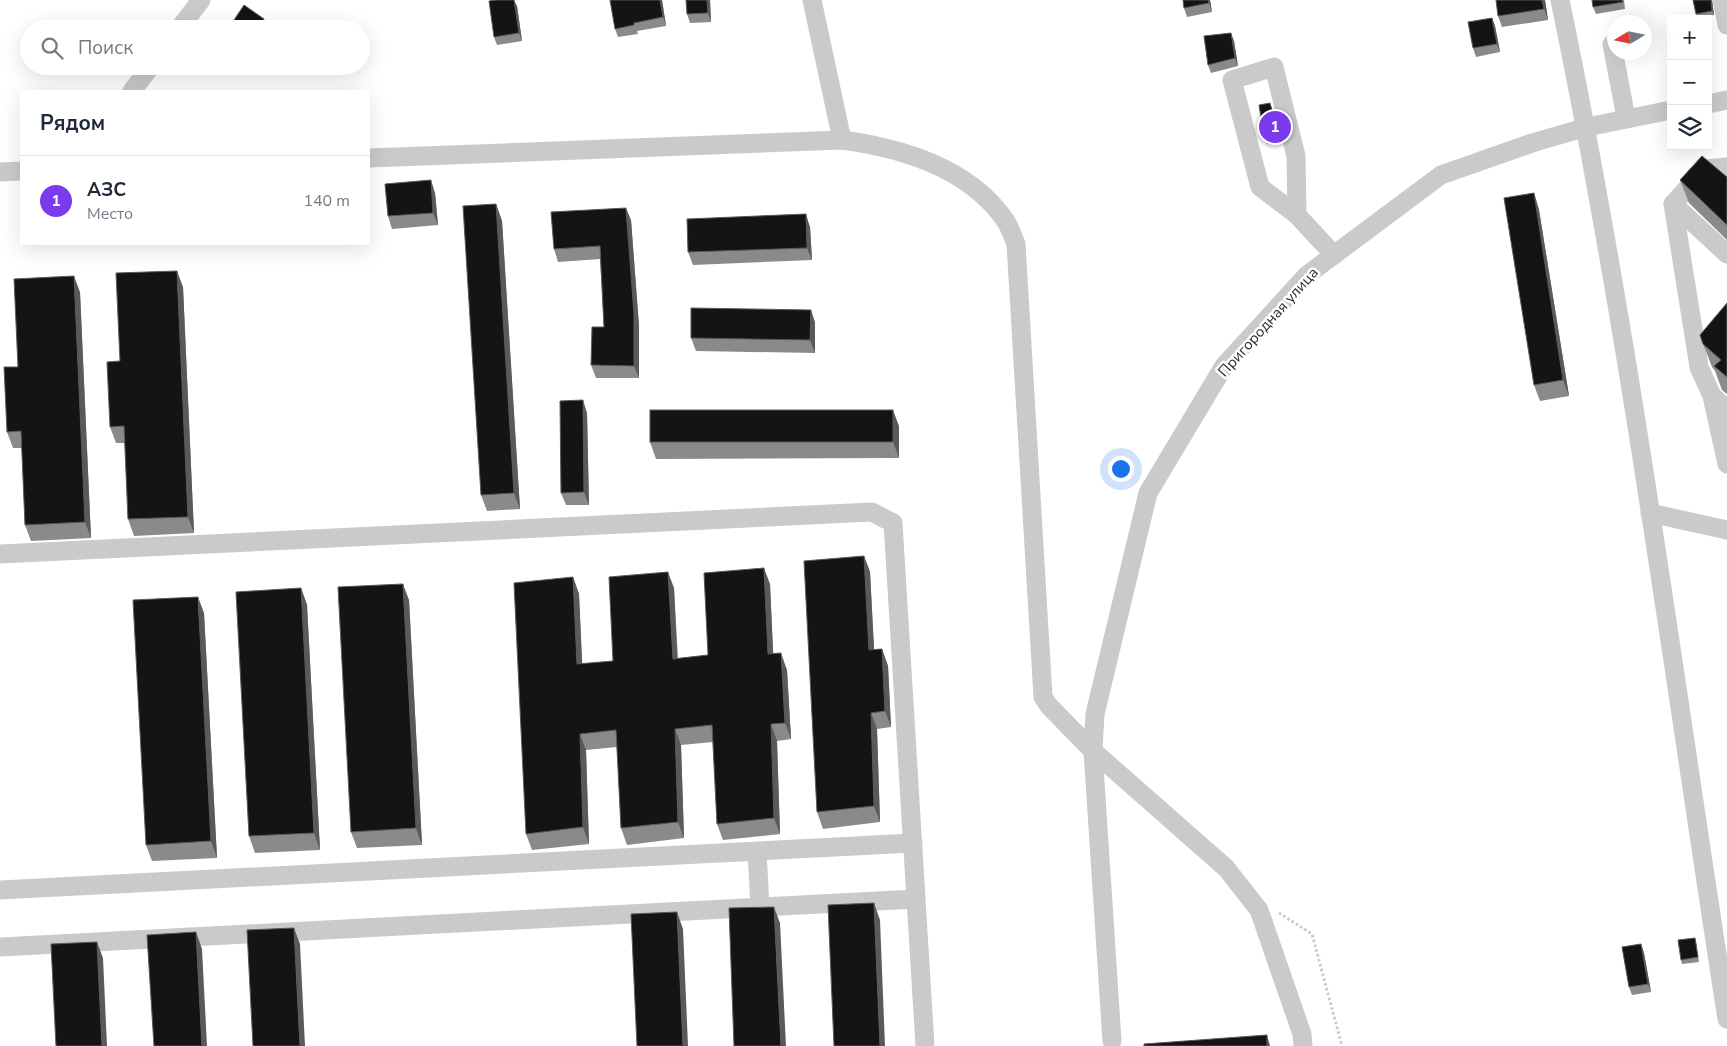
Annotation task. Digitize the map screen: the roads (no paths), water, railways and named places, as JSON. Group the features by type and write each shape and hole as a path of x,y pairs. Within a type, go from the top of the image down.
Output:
{"street":[{"path":"186,20 201,0"},
{"path":"812,0 842,140"},
{"path":"1560,0 1586,128 1650,513 1727,1019"},
{"path":"1722,0 1727,25"},
{"path":"1615,60 1626,118"},
{"path":"1298,215 1296,156 1274,67 1232,80 1260,187 1298,215 1334,255"},
{"path":"133,90 144,75"},
{"path":"1712,103 1727,100"},
{"name":"Пригородная улица","path":"1112,1041 1093,751 1095,714 1148,493 1224,366 1307,275 1441,175 1532,143 1626,118 1667,111"},
{"path":"370,158 842,140 872,144 923,158 971,184 1005,220 1016,244 1043,697 1049,706 1093,751 1226,868 1259,910 1302,1034 1303,1046"},
{"path":"1672,204 1705,169 1727,167"},
{"path":"0,172 20,171"},
{"path":"1672,204 1727,254"},
{"path":"1672,204 1699,367 1712,396 1727,464"},
{"path":"1712,396 1727,409"},
{"path":"0,554 872,512 893,523 925,1046"},
{"path":"1650,513 1727,530"},
{"path":"0,890 913,843"},
{"path":"758,851 760,907"},
{"path":"0,947 916,899"}],"place":[{"name":"АЗС","path":"1275,127"}]}
